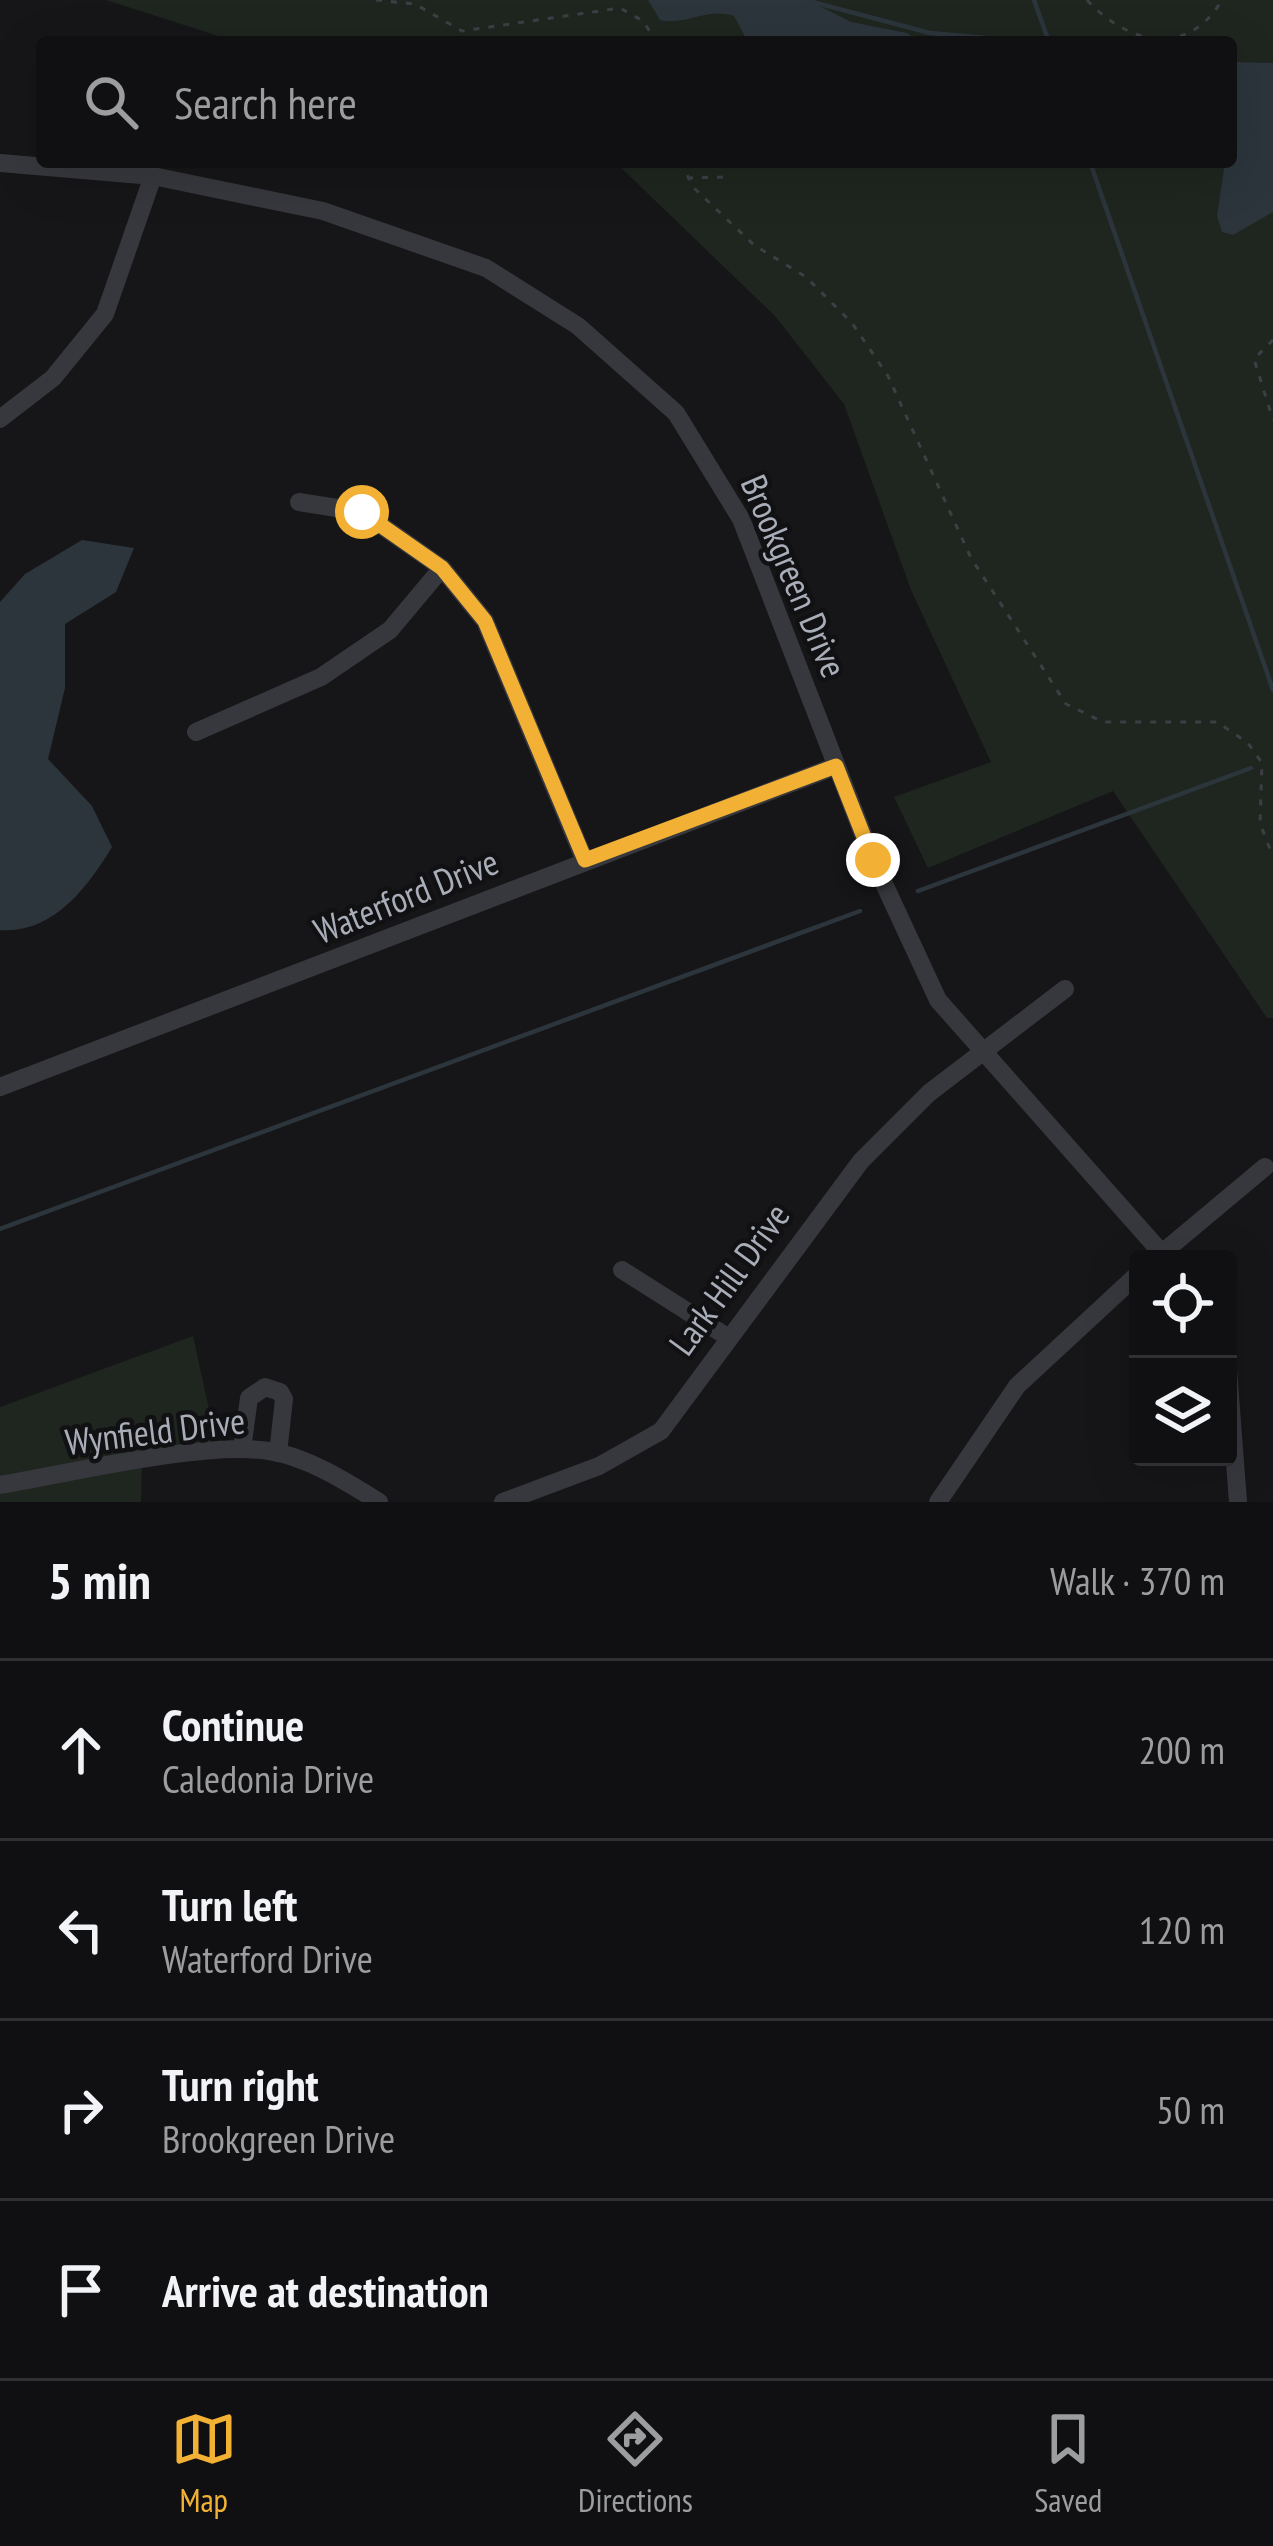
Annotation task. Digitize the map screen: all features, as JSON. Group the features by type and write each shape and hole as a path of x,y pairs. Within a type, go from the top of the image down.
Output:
{"street":[{"name":"Brookgreen Drive","path":"0,163 36,166"},
{"name":"Brookgreen Drive","path":"59,168 153,176 323,212 486,268 578,326 676,413 741,518 904,936 938,1000 1156,1250"},
{"path":"0,419 53,378 105,314 153,176"},
{"path":"298,502 362,512 442,568 485,621 585,860"},
{"path":"196,732 322,677 390,630 442,568"},
{"name":"Waterford Drive","path":"0,1087 836,766"},
{"name":"Lark Hill Drive","path":"502,1502 599,1466 662,1431 726,1336 861,1160 929,1093 1065,989"},
{"path":"1170,1250 1265,1167"},
{"path":"622,1270 726,1336"},
{"path":"938,1502 1017,1386 1129,1282"},
{"path":"242,1449 249,1398 265,1387 280,1392 284,1399 278,1453"},
{"name":"Wynfield Drive","path":"0,1485 242,1449 278,1453 343,1479 379,1502"},
{"path":"1235,1466 1238,1502"}],"path":[{"path":"376,0 415,4 462,31 620,8 643,21 653,36"},
{"path":"1087,0 1108,22 1142,36"},
{"path":"1183,36 1202,27 1222,0"},
{"path":"682,168 685,177 754,244 806,277 852,322 888,376 971,558 1066,704 1103,722 1217,722 1248,742 1273,782"},
{"path":"685,177 726,177"},
{"path":"1273,340 1254,359 1273,420"},
{"path":"1263,771 1260,823 1273,857"}],"shaded area":[{"path":"106,0 1273,0 1273,1018 1267,1018 1113,791 928,868 894,797 991,762 911,590 844,404 775,316 621,168 1237,168 1237,36 218,36"},
{"path":"648,0 808,0 851,22 911,36 745,36 734,16 724,14 660,20"},
{"path":"1237,62 1273,63 1273,212 1233,235 1222,232 1217,216 1224,168 1237,168"},
{"path":"82,540 134,548 116,592 65,624 65,688 48,759 92,806 112,847 80,892 52,916 19,929 0,930 0,602 25,574"},
{"path":"193,1336 218,1450 142,1463 141,1502 0,1502 0,1407"}],"waterway":[{"path":"805,0 930,33 964,36"},
{"path":"1034,0 1047,36"},
{"path":"1092,168 1273,690"},
{"path":"918,891 1251,768"},
{"path":"0,1229 860,911"}],"route":[{"path":"362,512 442,568 485,621 585,860 836,766 873,860"}]}
